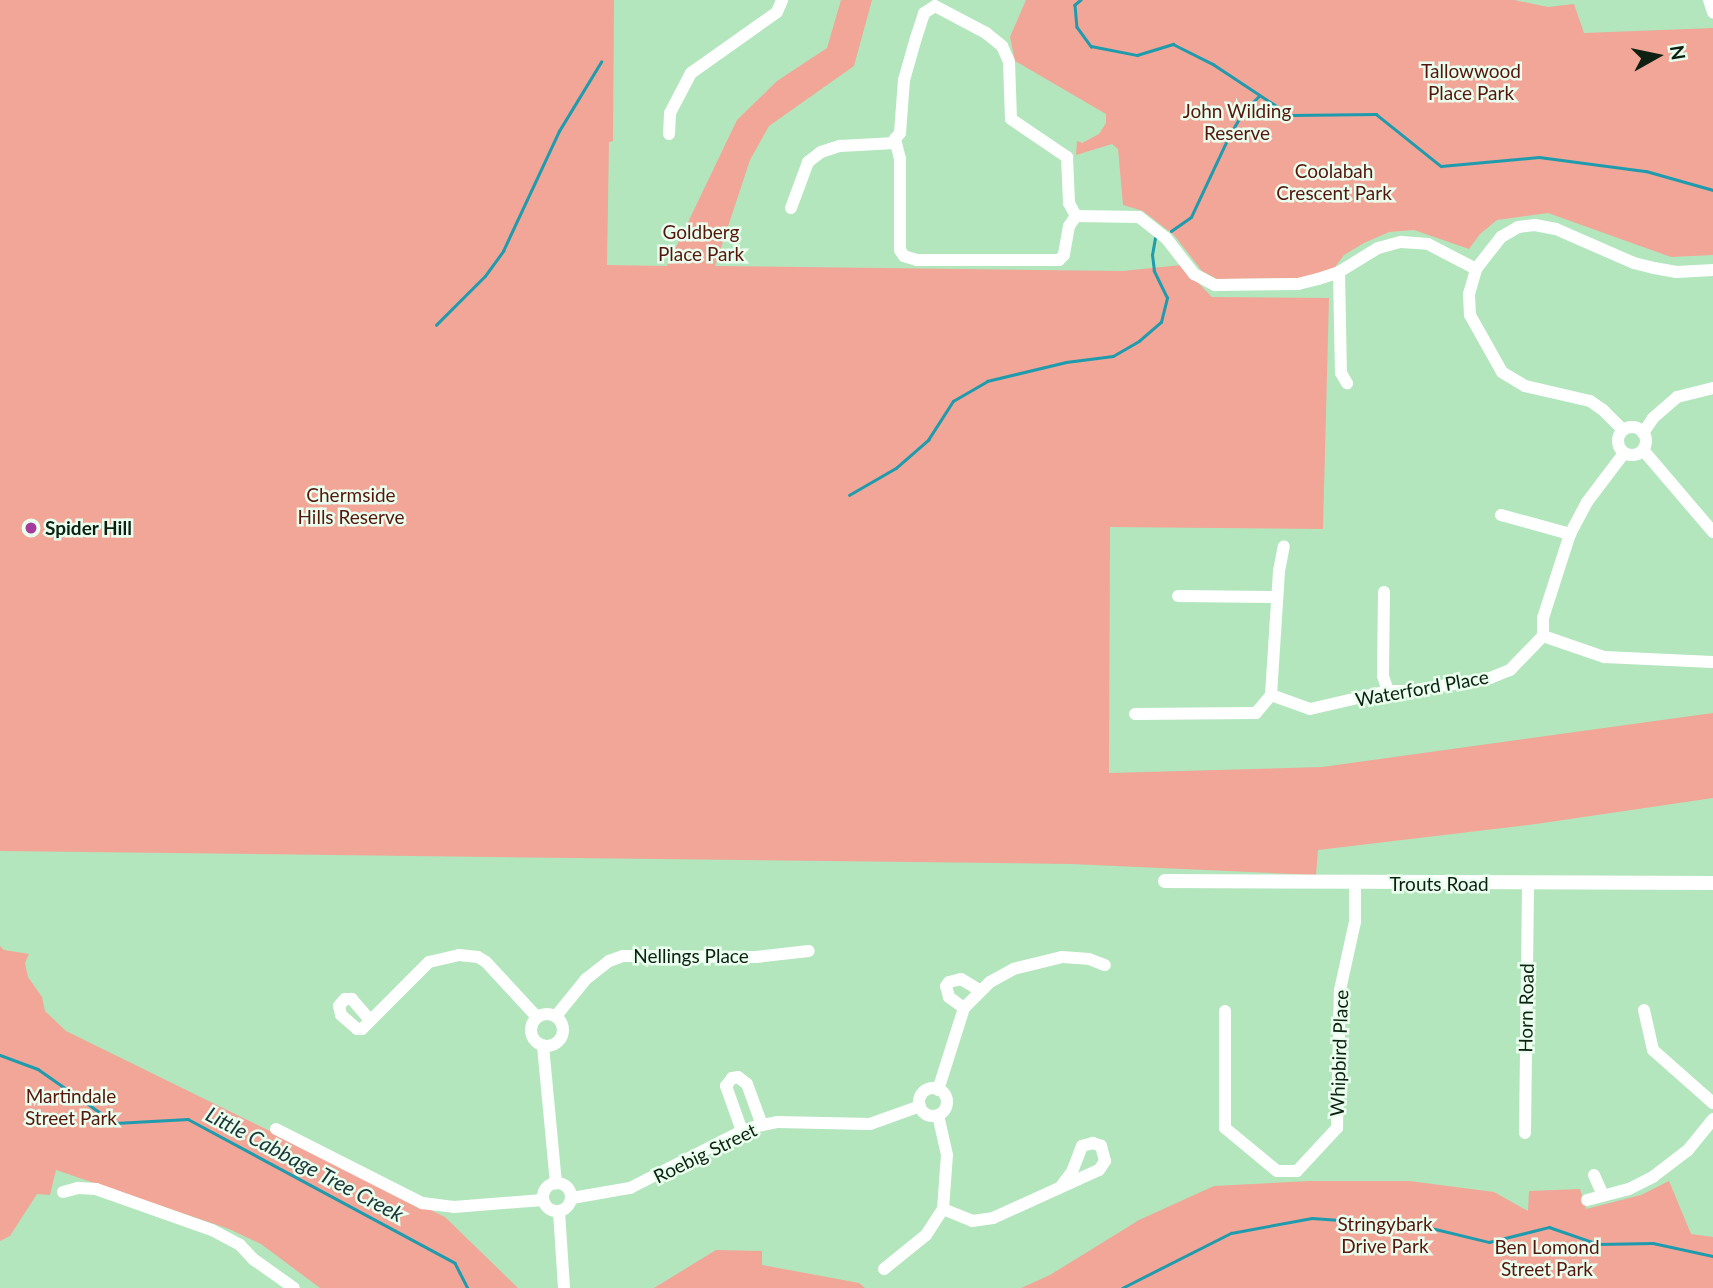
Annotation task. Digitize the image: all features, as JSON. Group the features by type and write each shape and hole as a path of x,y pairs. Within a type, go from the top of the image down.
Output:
{"street":[{"path":"669,134 670,113 691,73 776,12 782,0"},
{"path":"1709,0 1713,12"},
{"path":"940,6 986,33 1002,46 1009,62 1011,119 1067,157 1069,203 1076,216 1069,226 1064,255 1059,260 910,259 904,256 899,243 900,159 895,143 900,133 904,80 920,22 930,8 940,6"},
{"path":"790,208 808,162 821,152 841,146 895,143"},
{"path":"1076,216 1139,217 1166,238 1194,274 1208,283 1298,284 1339,272 1378,248 1401,242 1427,244 1476,269"},
{"path":"1623,430 1590,401 1525,386 1502,372 1470,315 1469,294 1476,269 1501,237 1518,227 1535,225 1556,229 1616,256 1654,268 1677,272 1713,270"},
{"path":"1339,272 1340,373 1347,383"},
{"path":"1643,433 1653,418 1677,397 1713,388"},
{"path":"1631,427 1643,433 1646,442 1643,450 1632,456 1624,453 1618,442 1623,430 1631,427"},
{"path":"1643,450 1713,531"},
{"path":"1624,453 1587,502 1570,534 1543,618 1543,636 1604,657 1713,662"},
{"path":"1501,514 1570,534"},
{"path":"1135,714 1256,713 1272,695 1277,597 1284,546"},
{"path":"1384,592 1383,676 1388,691"},
{"path":"1178,596 1277,597"},
{"name":"Waterford Place","path":"1272,695 1310,709 1388,691 1410,691 1490,678 1510,670 1543,636"},
{"name":"Trouts Road","path":"1165,881 1354,884 1713,883"},
{"name":"Horn Road","path":"1525,1133 1528,883"},
{"name":"Whipbird Place","path":"1225,1011 1225,1128 1278,1171 1297,1171 1337,1128 1340,990 1355,922 1354,884"},
{"name":"Nellings Place","path":"556,1016 586,978 609,961 624,956 756,957 809,951"},
{"path":"370,1020 382,1012 429,962 459,955 478,957 486,962 537,1017"},
{"path":"920,1106 925,1113 938,1115 945,1109 946,1100 939,1090 964,1008 979,990 1013,969 1045,960 1076,957 1105,965"},
{"path":"964,1008 949,997 946,986 949,982 961,979 979,990"},
{"path":"1644,1010 1653,1051 1713,1103"},
{"path":"543,1046 552,1045 560,1039 562,1024 556,1016 546,1014 537,1017 531,1025 531,1035 543,1046 556,1183"},
{"path":"742,1131 726,1086 732,1078 738,1077 747,1084 762,1125"},
{"name":"Roebig Street","path":"572,1198 619,1191 641,1184 742,1131 762,1125 870,1124 920,1106 924,1092 939,1090"},
{"path":"884,1269 926,1236 943,1209 947,1155 938,1115"},
{"path":"1587,1200 1629,1189 1654,1176 1688,1150 1713,1119"},
{"path":"276,1129 422,1203 454,1207 543,1200"},
{"path":"1594,1175 1603,1195"},
{"path":"543,1200 550,1210 559,1212 567,1209 572,1198 569,1188 556,1183"},
{"path":"543,1200 546,1189 556,1183"},
{"path":"943,1209 972,1221 985,1221 1062,1185"},
{"path":"63,1192 78,1188 96,1189 212,1230 240,1245 253,1259 294,1288"},
{"path":"559,1212 564,1288"}],"green space":[{"name":"Chermside Hills Reserve","path":"0,0 614,0 613,141 609,142 607,265 667,266 737,120 777,81 827,48 841,0 872,0 854,66 769,126 750,160 715,266 1123,271 1181,265 1212,297 1329,298 1323,529 1110,527 1109,773 1322,767 1713,713 1713,798 1536,824 1318,850 1316,875 1071,864 0,851"},
{"path":"1026,0 1514,0 1548,7 1574,4 1584,33 1713,28 1713,255 1671,257 1548,213 1497,220 1480,234 1469,249 1414,230 1389,232 1344,255 1335,267 1310,278 1217,279 1202,271 1174,235 1143,211 1123,205 1118,149 1112,144 1076,155 1077,141 1082,143 1099,134 1106,123 1106,114 1015,61 1010,37"},
{"name":"Martindale Street Park","path":"0,946 4,950 29,954 25,963 28,977 42,997 45,1011 66,1031 445,1217 518,1288 320,1288 261,1244 229,1229 56,1170 50,1195 37,1194 10,1236 0,1241"},
{"name":"Stringybark Drive Park","path":"1310,1181 1409,1181 1494,1192 1528,1211 1529,1191 1580,1189 1586,1209 1641,1195 1669,1181 1691,1234 1713,1237 1713,1288 1021,1288 1050,1275 1139,1220 1214,1186"},
{"path":"716,1250 762,1251 762,1265 859,1283 865,1288 654,1288"}],"waterway":[{"path":"1081,0 1075,5 1077,27 1091,46 1137,55 1173,44 1213,64 1290,115 1376,114 1441,166 1539,157 1646,171 1713,190"},
{"path":"436,325 485,276 503,251 559,131 601,62"},
{"path":"1171,231 1191,217 1229,136 1243,112 1259,96"},
{"path":"849,495 896,468 928,440 953,401 987,381 1066,362 1113,356 1139,341 1161,322 1167,298 1154,271 1152,255 1155,238"},
{"name":"Little Cabbage Tree Creek","path":"0,1055 38,1069 115,1123 188,1119 455,1263 468,1288"},
{"name":"Little Cabbage Tree Creek","path":"1122,1288 1231,1233 1312,1218 1423,1226 1489,1242 1549,1227 1598,1244 1653,1243 1713,1256"}],"place":[{"name":"Spider Hill","path":"31,528"}],"park label":[{"name":"Tallowwood Place Park","path":"1471,82"},
{"name":"John Wilding Reserve","path":"1237,122"},
{"name":"Coolabah Crescent Park","path":"1334,182"},
{"name":"Goldberg Place Park","path":"701,243"},
{"name":"Ben Lomond Street Park","path":"1547,1258"}]}
